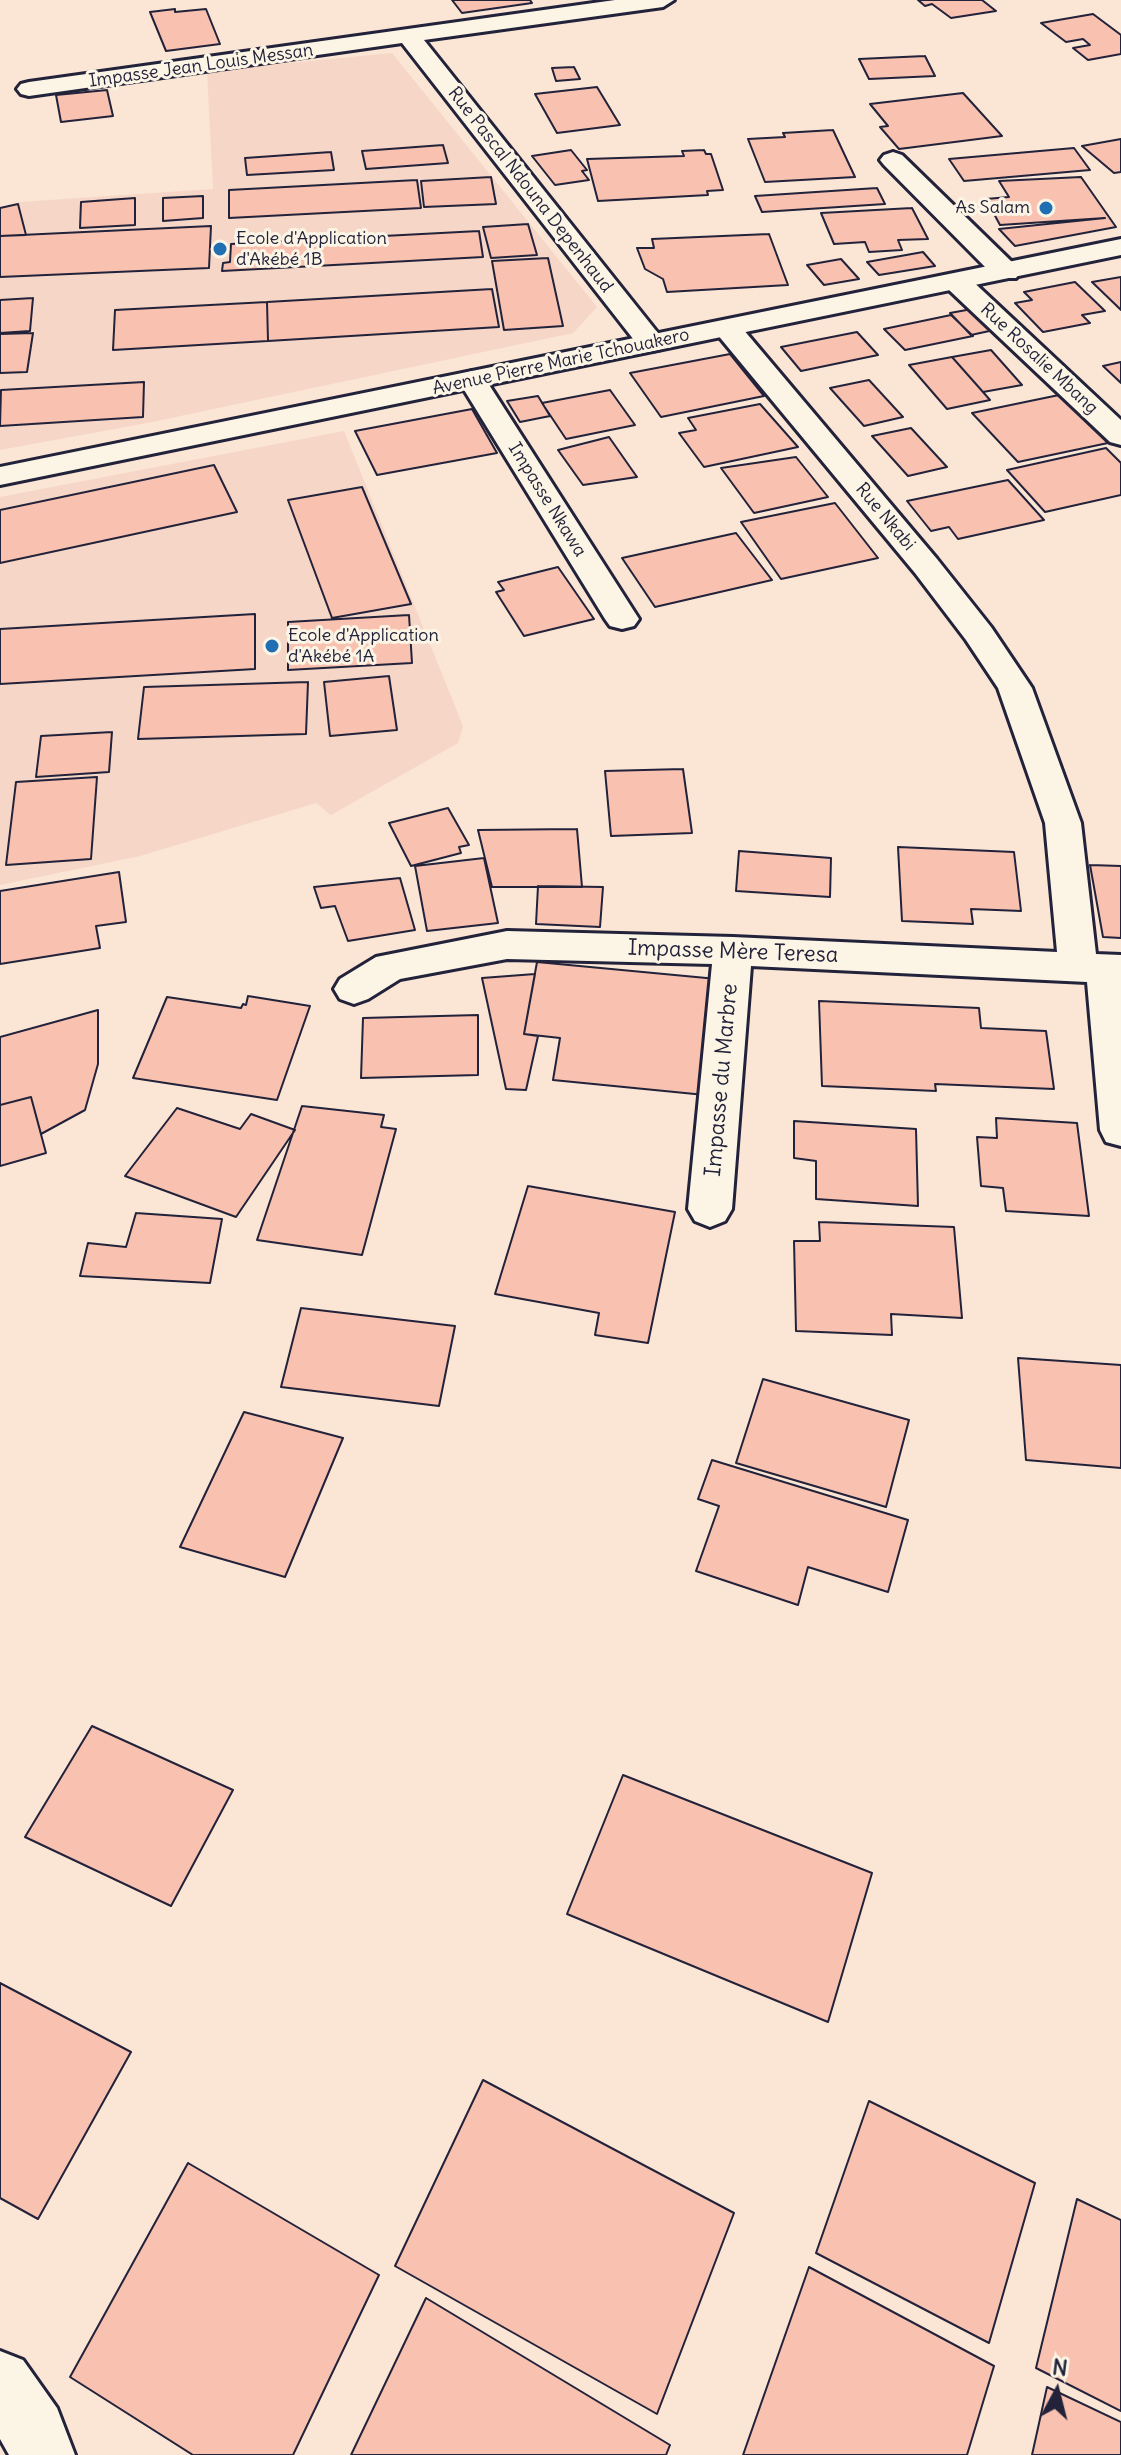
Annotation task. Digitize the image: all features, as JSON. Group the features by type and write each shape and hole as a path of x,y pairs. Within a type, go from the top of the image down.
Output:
{"street":[{"name":"Impasse Jean Louis Messan","path":"29,89 663,0"},
{"name":"Rue Pascal Ndouna Depenhaud","path":"408,36 651,343"},
{"path":"893,160 1006,272"},
{"name":"Avenue Pierre Marie Tchouakero","path":"0,476 1121,247"},
{"name":"Rue Rosalie Mbang","path":"957,282 1117,428"},
{"name":"Rue Nkabi","path":"727,328 979,634 1015,688 1063,823 1101,968"},
{"name":"Impasse Nkawa","path":"472,380 622,619"},
{"name":"Impasse Mère Teresa","path":"354,989 390,967 507,945 733,951 1101,968"},
{"name":"Impasse du Marbre","path":"710,1209 733,951"},
{"path":"1101,968 1121,1130"},
{"path":"0,2383 34,2431 42,2455"}],"shaded area":[{"name":"Ecole d'Application d'Akébé 1B","path":"392,53 597,307 573,333 152,422 0,450 0,426 142,417 144,383 1,391 0,398 0,373 27,372 33,333 0,333 30,330 33,299 0,300 0,277 209,267 211,227 26,235 18,204 0,207 20,202 213,189 207,71","holes":["443,145 447,163 366,169 362,151","331,152 334,169 247,175 246,158","491,177 496,204 424,207 421,181","417,181 420,208 229,218","203,196 203,218 163,220 163,198","135,198 135,225 80,228 82,202","528,224 537,255 490,258 483,227","479,231 483,257 222,271 223,263 230,262 231,244","548,258 563,326 505,330 492,262","492,289 499,327 114,350 116,310"]},
{"name":"Ecole d'Application d'Akébé 1A","path":"344,431 463,726 458,743 331,815 316,803 140,856 0,885 0,684 254,669 255,615 0,629 0,563 237,511 213,465 0,510 0,497","holes":["362,488 410,603 332,618 288,500","409,615 412,663 288,670 289,622","389,676 397,730 331,736 324,682","307,682 305,734 138,739 145,687","112,732 109,772 37,776 42,736","96,777 90,859 7,865 16,783"]}],"building":[{"path":"452,0 530,0 532,3 462,13"},
{"path":"918,0 982,0 996,11 951,18 932,4 925,6"},
{"path":"175,9 175,12 206,9 220,44 166,51 150,12"},
{"path":"1093,14 1121,35 1121,54 1088,60 1073,48 1090,45 1083,39 1066,42 1041,23"},
{"path":"925,56 935,76 869,79 859,59"},
{"path":"574,67 580,79 556,81 552,68"},
{"path":"597,87 620,125 557,133 535,94"},
{"path":"107,90 113,116 61,122 56,95"},
{"path":"963,93 1002,136 899,149 880,127 888,126 870,104"},
{"path":"833,130 855,177 765,182 748,139"},
{"path":"1121,139 1121,172 1114,173 1082,146"},
{"path":"443,145 448,163 366,169 362,151"},
{"path":"1074,148 1090,170 964,181 949,159"},
{"path":"571,150 587,170 582,171 589,180 555,185 532,156"},
{"path":"704,150 706,154 711,154 723,190 707,191 708,195 598,201 587,159 684,156 682,151"},
{"path":"331,152 334,170 247,175 245,158"},
{"path":"491,177 496,204 424,207 421,181"},
{"name":"As Salam","path":"1081,177 1116,227 1015,246 999,229 1105,218 1000,225 986,199 1009,197 999,181"},
{"path":"417,180 421,208 229,218 229,190"},
{"path":"877,188 885,204 762,212 755,196"},
{"path":"203,196 203,218 163,221 163,198"},
{"path":"135,198 135,225 80,228 81,202"},
{"path":"18,204 26,235 0,236 0,208"},
{"path":"912,208 928,239 898,240 902,250 869,252 865,242 834,244 821,213"},
{"path":"528,224 537,255 491,258 483,227"},
{"path":"211,226 209,268 0,277 0,236"},
{"path":"479,231 483,257 222,271 223,263 230,262 231,244"},
{"path":"769,234 788,285 667,292 663,279 645,269 637,248 654,248 652,239"},
{"path":"923,252 935,266 879,275 867,262"},
{"path":"548,258 563,326 504,330 492,261"},
{"path":"841,259 859,279 824,285 807,265"},
{"path":"1121,277 1121,310 1092,282"},
{"path":"1075,282 1105,311 1082,315 1090,323 1043,332 1015,303 1032,300 1024,292"},
{"path":"492,289 499,327 268,341 267,302"},
{"path":"33,298 30,331 0,333 0,300"},
{"path":"267,302 268,341 113,350 115,310"},
{"path":"972,309 994,330 971,335 950,313"},
{"path":"951,315 973,336 905,350 884,329"},
{"path":"857,332 878,355 801,371 781,347"},
{"path":"33,333 27,372 0,373 0,334"},
{"path":"991,350 1022,385 983,392 952,357"},
{"path":"730,354 764,396 661,417 630,373"},
{"path":"952,357 990,400 947,409 909,365"},
{"path":"1121,362 1121,383 1103,366"},
{"path":"869,380 903,417 864,426 830,388"},
{"path":"144,382 143,417 0,426 1,390"},
{"path":"610,390 635,425 566,439 542,403"},
{"path":"1059,395 1108,443 1018,462 972,413"},
{"path":"538,396 550,416 520,422 507,401"},
{"path":"760,404 798,447 704,467 679,433 696,430 688,418"},
{"path":"472,409 497,453 377,475 355,431"},
{"path":"911,428 947,467 908,476 872,436"},
{"path":"609,437 637,477 583,485 558,450"},
{"path":"1106,448 1121,463 1121,495 1045,512 1007,470"},
{"path":"796,457 828,497 754,513 721,468"},
{"path":"214,465 237,512 0,563 0,510"},
{"path":"1008,480 1044,520 958,539 949,527 931,531 907,501"},
{"path":"362,487 411,604 332,618 288,500"},
{"path":"835,503 878,558 781,579 741,522"},
{"path":"736,533 772,580 655,607 622,558"},
{"path":"558,567 594,619 524,636 496,592 504,590 498,582"},
{"path":"255,614 255,669 0,684 0,629"},
{"path":"409,615 412,663 288,670 288,622"},
{"path":"389,676 397,730 330,736 324,682"},
{"path":"308,682 306,734 138,739 144,687"},
{"path":"112,732 109,772 36,777 41,736"},
{"path":"683,769 692,833 611,836 605,771"},
{"path":"97,777 91,859 6,865 16,782"},
{"path":"448,808 469,845 459,847 461,853 411,866 389,823"},
{"path":"577,829 582,887 492,887 478,830"},
{"path":"898,847 1014,852 1021,911 971,909 973,924 902,921"},
{"path":"739,851 831,858 830,897 736,891"},
{"path":"484,858 498,923 427,931 415,866"},
{"path":"1090,865 1121,866 1121,938 1103,937"},
{"path":"119,872 126,922 96,926 100,948 0,964 0,891"},
{"path":"400,878 415,930 348,941 335,906 321,908 314,887"},
{"path":"538,886 603,887 600,927 536,924"},
{"path":"537,962 717,979 705,1095 553,1080 560,1038 524,1034"},
{"path":"535,974 524,1034 538,1036 526,1090 506,1089 482,978"},
{"path":"248,996 310,1006 277,1100 133,1078 167,997 241,1008 243,1004 246,1005"},
{"path":"819,1001 979,1008 981,1028 1046,1031 1054,1089 935,1084 936,1091 822,1086"},
{"path":"98,1010 98,1064 85,1110 41,1134 31,1097 0,1105 0,1037"},
{"path":"478,1015 478,1075 361,1078 363,1018"},
{"path":"31,1097 46,1153 0,1166 0,1105"},
{"path":"302,1106 384,1115 381,1127 396,1129 362,1255 257,1240"},
{"path":"177,1108 240,1129 251,1114 295,1130 236,1217 125,1176"},
{"path":"996,1118 1077,1123 1089,1216 1006,1211 1003,1188 981,1186 977,1137 997,1138"},
{"path":"794,1121 916,1129 918,1206 816,1199 816,1161 794,1158"},
{"path":"528,1186 675,1212 648,1343 595,1335 599,1313 495,1294"},
{"path":"136,1213 222,1219 210,1283 80,1276 88,1243 126,1247"},
{"path":"819,1222 954,1227 962,1318 891,1314 892,1335 796,1331 794,1241 820,1241"},
{"path":"301,1308 455,1326 439,1406 281,1387"},
{"path":"1018,1358 1121,1365 1121,1468 1026,1460"},
{"path":"763,1379 909,1420 886,1507 736,1463"},
{"path":"244,1412 343,1438 285,1577 180,1547"},
{"path":"712,1460 908,1520 888,1592 808,1567 798,1605 696,1571 719,1506 698,1499"},
{"path":"92,1726 233,1790 171,1906 25,1837"},
{"path":"623,1775 872,1873 828,2022 567,1914"},
{"path":"0,1983 131,2052 38,2219 0,2198"},
{"path":"483,2080 734,2213 657,2414 395,2266"},
{"path":"869,2101 1035,2183 989,2343 816,2253"},
{"path":"188,2163 379,2275 293,2455 193,2455 70,2377"},
{"path":"1077,2199 1121,2220 1121,2411 1036,2368"},
{"path":"809,2267 994,2366 967,2455 743,2455"},
{"path":"426,2298 670,2445 666,2455 351,2455"},
{"path":"1047,2387 1121,2422 1121,2455 1032,2455"}],"place":[{"name":"As Salam","path":"1046,208"},
{"name":"Ecole d'Application d'Akébé 1B","path":"220,249"},
{"name":"Ecole d'Application d'Akébé 1A","path":"272,646"}]}
